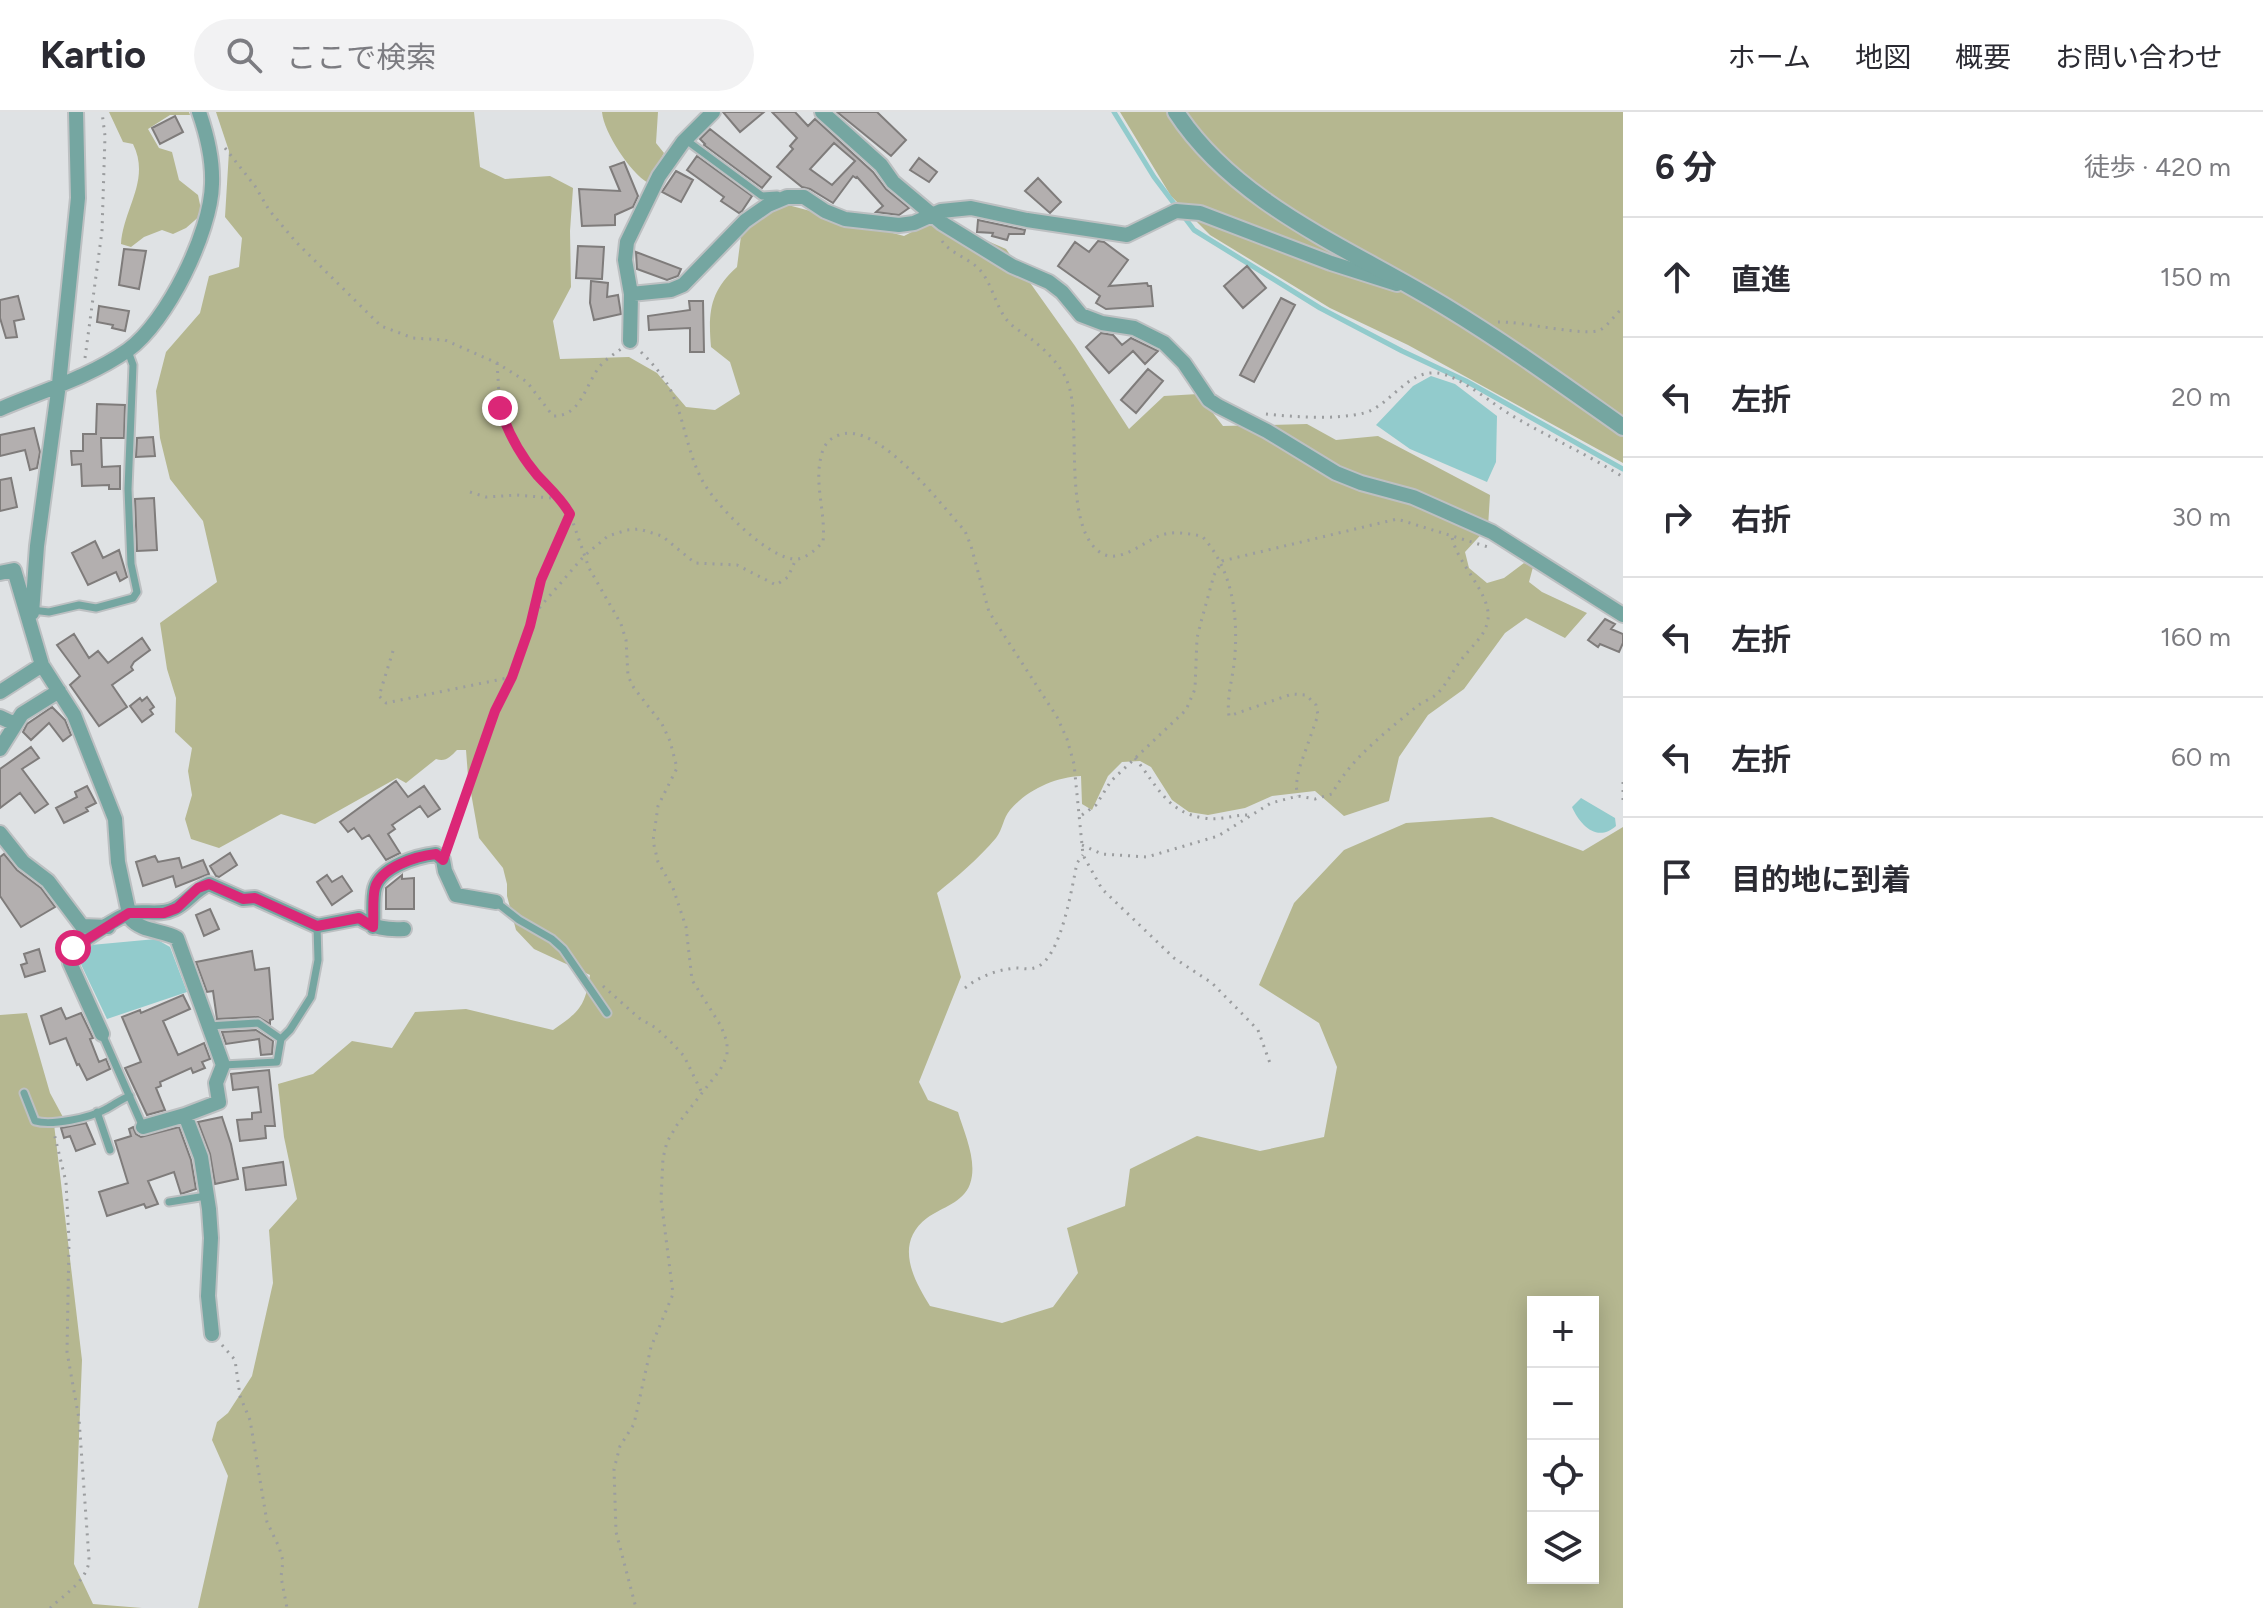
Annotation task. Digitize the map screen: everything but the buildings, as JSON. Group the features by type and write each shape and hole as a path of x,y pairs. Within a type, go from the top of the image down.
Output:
{"street":[{"path":"31,617 78,198 76,112"},
{"path":"0,409 104,365 141,340 158,317 185,271 205,226 212,183 206,134 199,112"},
{"path":"630,341 631,294 625,260 627,242 659,176 686,140 713,112"},
{"path":"822,112 881,165 893,182 937,219 1012,266 1049,282 1081,315 1102,323 1134,328 1164,343 1184,363 1209,400 1336,473 1413,497 1461,517 1519,548 1623,615"},
{"path":"1176,112 1209,152 1270,204 1525,358 1623,427"},
{"path":"631,294 671,290 683,285 745,221 768,205 787,197 804,197 825,211 845,219 899,225 937,219 956,208 971,208 1127,235 1176,211 1200,213 1331,263 1415,290"},
{"path":"0,573 14,570 31,617 42,665 74,715 115,819 118,862 129,913 135,924 177,938 223,1065 216,1083 219,1102 143,1127"},
{"path":"0,692 42,665"},
{"path":"0,749 22,714 59,691"},
{"path":"0,717 15,724"},
{"path":"0,833 23,862 48,881 82,926 108,927"},
{"path":"373,927 375,886 382,877 427,855 436,854 443,860 456,895 496,902"},
{"path":"102,1034 68,953 129,913 164,913 177,908 198,888 209,884 243,899 255,898 317,926 359,918 385,930 404,929"},
{"path":"185,1115 201,1157 206,1196 211,1238 208,1296 212,1334"}],"lane":[{"path":"686,140 762,196 787,197"},
{"path":"31,617 79,605 96,608 133,598 137,592 130,555 128,503 133,365 127,350"},
{"path":"496,902 563,949 607,1013"},
{"path":"223,1065 277,1062 281,1039 311,997 318,960 317,926"},
{"path":"208,1026 258,1023 281,1039"},
{"path":"102,1034 143,1127"},
{"path":"24,1093 35,1121 58,1123 97,1112 130,1096"},
{"path":"97,1112 110,1150"},
{"path":"169,1202 206,1196"}],"path":[{"path":"83,374 102,231 105,136 102,112"},
{"path":"206,134 224,147 242,167 269,210 296,242 381,326 413,338 445,340 497,363 527,382 553,416 564,416 574,408 601,364 630,341 658,369 672,393 697,468 713,498 729,517 756,540 785,556 796,559 807,555 823,542 825,526 819,471 827,441 858,432 880,443 896,457 965,531 989,612 1057,717 1074,764 1083,855 1102,889 1174,958 1212,983 1258,1030 1271,1066"},
{"path":"937,219 942,243 982,272 1008,322 1033,340 1063,371 1074,415 1076,504 1085,533 1098,551 1108,556 1116,555 1161,535 1182,532 1202,536 1222,561 1232,596 1235,654 1227,703 1229,716 1292,694 1306,695 1316,705 1318,715 1299,769 1298,796"},
{"path":"1496,322 1584,333 1600,330 1623,308"},
{"path":"497,363 500,408 512,441 535,472 562,499 570,514 584,556 621,624 626,640 628,676 662,724 670,741 677,768 658,806 653,841 658,862 673,888 686,927 692,980 721,1026 727,1042 727,1056 720,1070 677,1125 667,1142 663,1158 661,1199 673,1294 651,1347 634,1424 620,1446 614,1469 616,1532 636,1608"},
{"path":"1255,413 1294,417 1364,413 1382,405 1410,380 1437,373 1456,380 1521,421 1623,477"},
{"path":"470,492 486,497 517,495 562,499"},
{"path":"443,860 495,711 512,677 541,580 570,514"},
{"path":"1080,816 1096,805 1111,781 1186,710 1195,689 1197,638 1214,575 1222,561 1397,519 1487,547 1519,548"},
{"path":"533,615 584,556 617,532 639,529 662,536 690,561 737,565 776,585 788,577 796,559"},
{"path":"1082,845 1102,854 1147,857 1218,836 1271,803 1298,796 1315,799 1332,794 1353,762 1437,693 1483,635 1489,617 1485,600 1454,551 1452,536"},
{"path":"393,651 379,696 386,703 512,677"},
{"path":"1135,758 1167,802 1178,811 1204,819 1250,815"},
{"path":"1623,782 1623,802"},
{"path":"965,988 978,977 999,970 1034,969 1045,963 1063,923 1077,863 1083,855"},
{"path":"601,984 639,1018 656,1028 684,1056 702,1093"},
{"path":"50,1608 89,1567 79,1419 67,1352 69,1241 66,1182 53,1137 58,1123"},
{"path":"212,1334 235,1360 240,1396 250,1420 267,1522 283,1561 281,1577 287,1608"}],"green space":[{"path":"109,112 189,112 190,115 170,115 148,129 159,148 172,152 179,180 198,195 202,214 186,228 173,234 162,230 144,237 131,247 121,244 138,182 138,157 133,144 123,142"},
{"path":"216,112 474,112 480,167 505,179 550,176 573,188 571,287 553,321 560,359 629,357 657,373 686,407 715,410 740,394 730,362 711,347 711,313 721,285 737,267 741,236 773,201 904,236 937,219 1006,249 1129,429 1164,396 1198,394 1223,426 1307,424 1336,440 1378,436 1490,495 1488,527 1465,552 1469,568 1487,583 1504,578 1524,563 1533,567 1529,582 1542,592 1587,613 1565,638 1526,618 1505,633 1464,689 1428,715 1399,757 1389,801 1344,816 1315,791 1272,796 1245,808 1208,815 1189,812 1172,800 1151,767 1140,761 1122,762 1108,776 1092,810 1082,804 1081,776 1052,782 1025,796 1008,813 989,846 937,893 961,977 919,1082 928,1100 958,1112 969,1147 972,1175 962,1196 917,1228 911,1238 910,1261 930,1306 1002,1323 1053,1307 1078,1273 1067,1228 1125,1206 1130,1169 1197,1136 1260,1151 1324,1137 1337,1067 1319,1023 1259,985 1294,903 1344,850 1406,823 1492,817 1583,851 1623,827 1623,1608 198,1608 228,1476 212,1440 217,1422 228,1413 252,1376 273,1283 269,1230 297,1199 284,1137 278,1084 313,1074 352,1041 392,1048 415,1012 466,1009 553,1030 579,1008 586,995 590,975 534,949 516,930 503,868 479,838 466,750 457,750 445,759 436,759 406,783 397,778 315,824 281,814 219,848 191,839 185,819 192,795 188,771 192,748 175,732 176,698 167,669 160,623 217,582 203,521 170,479 160,438 156,391 166,352 200,313 209,276 239,267 242,238 225,217 229,151"},
{"path":"602,112 658,112 656,143 664,153 648,183 619,151"},
{"path":"1120,112 1623,112 1623,463 1408,345 1330,308 1210,235 1171,196"},
{"path":"27,1013 50,1093 64,1119 54,1124 82,1360 74,1564 93,1604 142,1608 0,1608 0,1015"}],"water":[{"path":"1431,376 1455,384 1497,416 1496,462 1487,482 1410,449 1376,425 1413,386"},
{"path":"1581,798 1615,818 1616,826 1602,833 1590,830 1572,807"},
{"path":"156,939 170,947 187,992 107,1019 78,953 91,945"}],"waterway":[{"path":"1114,112 1154,177 1194,230 1320,308 1466,381 1623,469"}],"route":[{"path":"73,948 129,913 164,913 177,908 198,888 209,884 243,899 255,898 317,926 359,918 373,927 375,886 382,877 427,855 436,854 443,860 495,711 519,658 541,580 570,514 562,499 540,478 512,441 500,408"}]}
